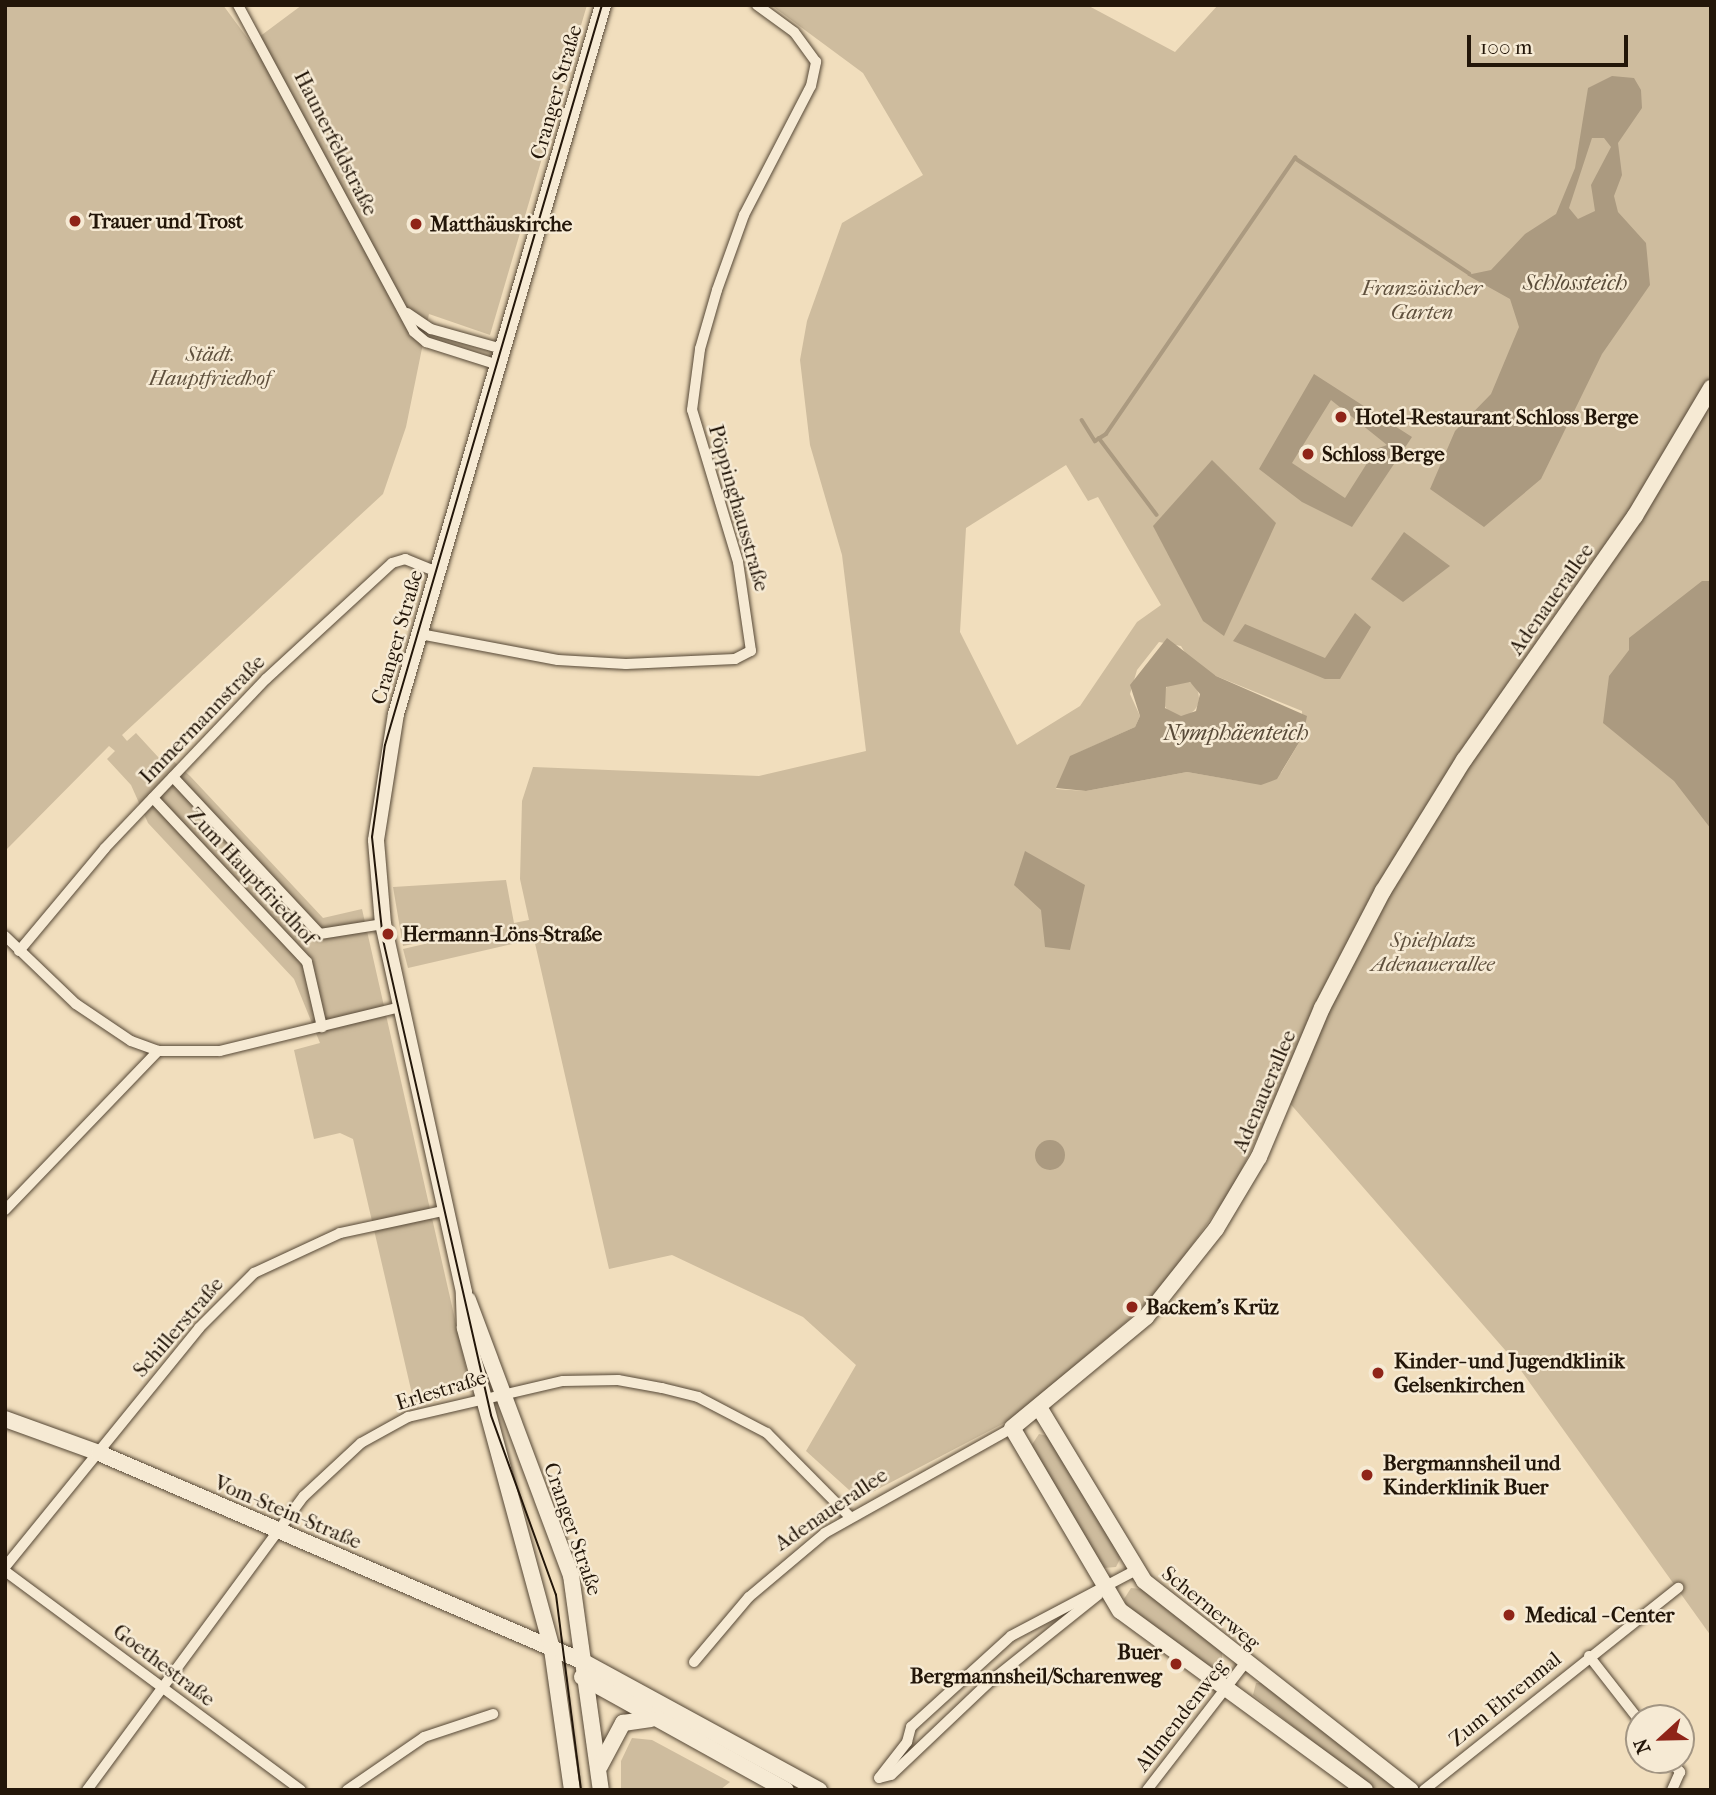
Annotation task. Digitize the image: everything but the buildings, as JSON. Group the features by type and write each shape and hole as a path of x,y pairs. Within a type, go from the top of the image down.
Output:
{"main road":[{"name":"Cranger Straße","path":"601,1790 571,1575 491,1394 465,1328 464,1292 383,924 378,809 386,752 603,5"},
{"name":"Adenauerallee","path":"1012,1428 1041,1409 1146,1317 1229,1211 1390,879 1635,516 1711,388"},
{"name":"Cranger Straße","path":"491,1394 552,1649 572,1790"},
{"name":"Schernerweg","path":"1041,1409 1136,1570 1245,1663 1410,1790"},
{"name":"Vom-Stein-Straße","path":"5,1419 99,1453 584,1661 819,1790"},
{"path":"1012,1428 1103,1592 1120,1611 1365,1790"},
{"name":"Vom-Stein-Straße","path":"552,1649 587,1682 786,1790"},
{"path":"600,1769 623,1723 656,1719"}],"street":[{"name":"Haunerfeldstraße","path":"238,5 396,300 426,342 500,357"},
{"name":"Pöppinghausstraße","path":"420,634 531,656 626,664 734,659 751,651 738,562 692,410 700,349 721,278 816,62 794,32 757,5"},
{"name":"Haunerfeldstraße","path":"396,300 418,323 500,357"},
{"name":"Immermannstraße","path":"19,951 153,799 266,679 391,563 405,559 438,572"},
{"name":"Zum Hauptfriedhof","path":"173,777 320,934 383,924"},
{"name":"Zum Hauptfriedhof","path":"153,799 307,962 322,1027"},
{"path":"5,936 107,1027 158,1051 220,1051 400,1007"},
{"path":"5,1210 158,1051"},
{"name":"Schillerstraße","path":"5,1569 199,1328 254,1273 340,1233 447,1210"},
{"name":"Erlestraße","path":"87,1790 319,1479 361,1443 408,1418 491,1394 590,1378 680,1392 756,1426 823,1483 849,1516"},
{"name":"Adenauerallee","path":"694,1662 760,1587 849,1516 1012,1428"},
{"name":"Goethestraße","path":"5,1569 301,1790"},
{"path":"1103,1592 1018,1631 911,1727 880,1778 891,1775 923,1741 1052,1631 1136,1570"},
{"name":"Zum Ehrenmal","path":"1424,1790 1589,1656 1678,1588"},
{"path":"1044,1619 1052,1631"},
{"path":"1589,1656 1626,1704"},
{"name":"Allmendenweg","path":"1147,1790 1245,1663"},
{"path":"974,1668 987,1684"},
{"path":"347,1790 424,1737 493,1714"},
{"path":"911,1727 923,1741"},
{"path":"1672,1790 1679,1774"}],"green space":[{"name":"Städt. Hauptfriedhof","path":"5,5 223,5 251,43 302,5 587,5 490,335 429,314 406,427 383,494 122,735 127,741 136,733 159,758 169,757 190,776 323,918 362,909 471,1390 418,1405 412,1394 353,1139 340,1133 314,1139 294,1050 320,1043 294,979 148,823 131,785 107,759 115,751 109,746 5,851"},
{"path":"771,5 1087,5 1175,52 1218,5 1711,5 1711,1636 1512,1358 1280,1092 1232,1189 1154,1298 1012,1419 859,1499 806,1451 856,1365 803,1317 672,1255 609,1269 534,939 408,968 403,949 498,927 403,946 393,887 506,880 514,923 529,920 520,879 522,801 533,767 759,776 866,751 842,555 810,445 800,360 807,321 842,223 923,175 863,73","holes":["1066,465 1088,501 1098,497 1161,605 1137,622 1080,706 1017,745 960,632 966,528","1159,642 1181,646 1190,661 1216,676 1302,711 1303,736 1281,773 1245,782 1187,772 1086,791 1056,789 1080,752 1135,727 1140,716 1130,694 1137,670"]},
{"path":"1181,680 1194,685 1199,698 1194,711 1181,716 1168,711 1163,698 1168,685"},
{"path":"1039,1434 1048,1436 1121,1557 1116,1567 1104,1568 1031,1446"},
{"path":"1131,1588 1142,1589 1222,1651 1222,1668 1213,1672 1127,1608 1124,1599"},
{"path":"1256,1683 1262,1683 1400,1790 1375,1790 1253,1695"},
{"path":"632,1738 652,1740 730,1782 720,1790 621,1790 621,1761"}],"water":[{"name":"Schlossteich","path":"1612,76 1634,78 1641,90 1642,108 1618,143 1622,175 1614,196 1618,212 1646,243 1650,285 1602,354 1541,479 1484,527 1430,489 1455,431 1491,394 1519,327 1510,299 1467,275 1491,270 1525,234 1556,214 1575,168 1588,88","holes":["1592,138 1604,138 1611,147 1591,185 1595,211 1578,219 1569,208"]},
{"path":"1314,374 1412,437 1352,527 1302,502 1259,469","holes":["1331,400 1387,445 1376,449 1345,498 1292,463"]},
{"path":"1212,460 1276,523 1224,636 1203,621 1153,526"},
{"path":"1404,532 1450,566 1403,602 1371,579"},
{"path":"1702,581 1711,581 1711,829 1674,781 1603,723 1609,676 1629,650 1629,638"},
{"path":"1355,613 1371,627 1340,679 1325,679 1233,641 1245,624 1325,658"},
{"name":"Nymphäenteich","path":"1167,638 1216,676 1307,716 1303,736 1277,779 1261,785 1187,772 1086,791 1056,788 1070,756 1135,727 1140,716 1130,685","holes":["1190,682 1200,694 1196,711 1181,716 1165,708 1166,687"]},
{"path":"1025,851 1085,885 1070,950 1045,947 1041,910 1014,885"},
{"path":"1050,1140 1056,1141 1064,1149 1064,1161 1056,1169 1050,1170 1044,1169 1036,1161 1035,1155 1036,1149 1044,1141"}],"waterway":[{"path":"1082,420 1095,441 1106,434 1295,158 1469,273"},
{"path":"1099,438 1157,515"}],"tram line":[{"path":"581,1790 556,1595 491,1415 383,940 372,837 385,745 602,5"}],"place":[{"name":"Trauer und Trost","path":"75,221"},
{"name":"Matthäuskirche","path":"416,224"},
{"name":"Hotel-Restaurant Schloss Berge","path":"1341,417"},
{"name":"Schloss Berge","path":"1308,454"},
{"name":"Hermann-Löns-Straße","path":"388,934"},
{"name":"Backem's Krüz","path":"1132,1307"},
{"name":"Kinder- und Jugendklinik Gelsenkirchen","path":"1378,1373"},
{"name":"Bergmannsheil und Kinderklinik Buer","path":"1367,1475"},
{"name":"Medical - Center","path":"1509,1615"},
{"name":"Buer Bergmannsheil/Scharenweg","path":"1176,1664"}],"park label":[{"name":"Französischer Garten","path":"1422,300"},
{"name":"Spielplatz Adenauerallee","path":"1433,952"}]}
